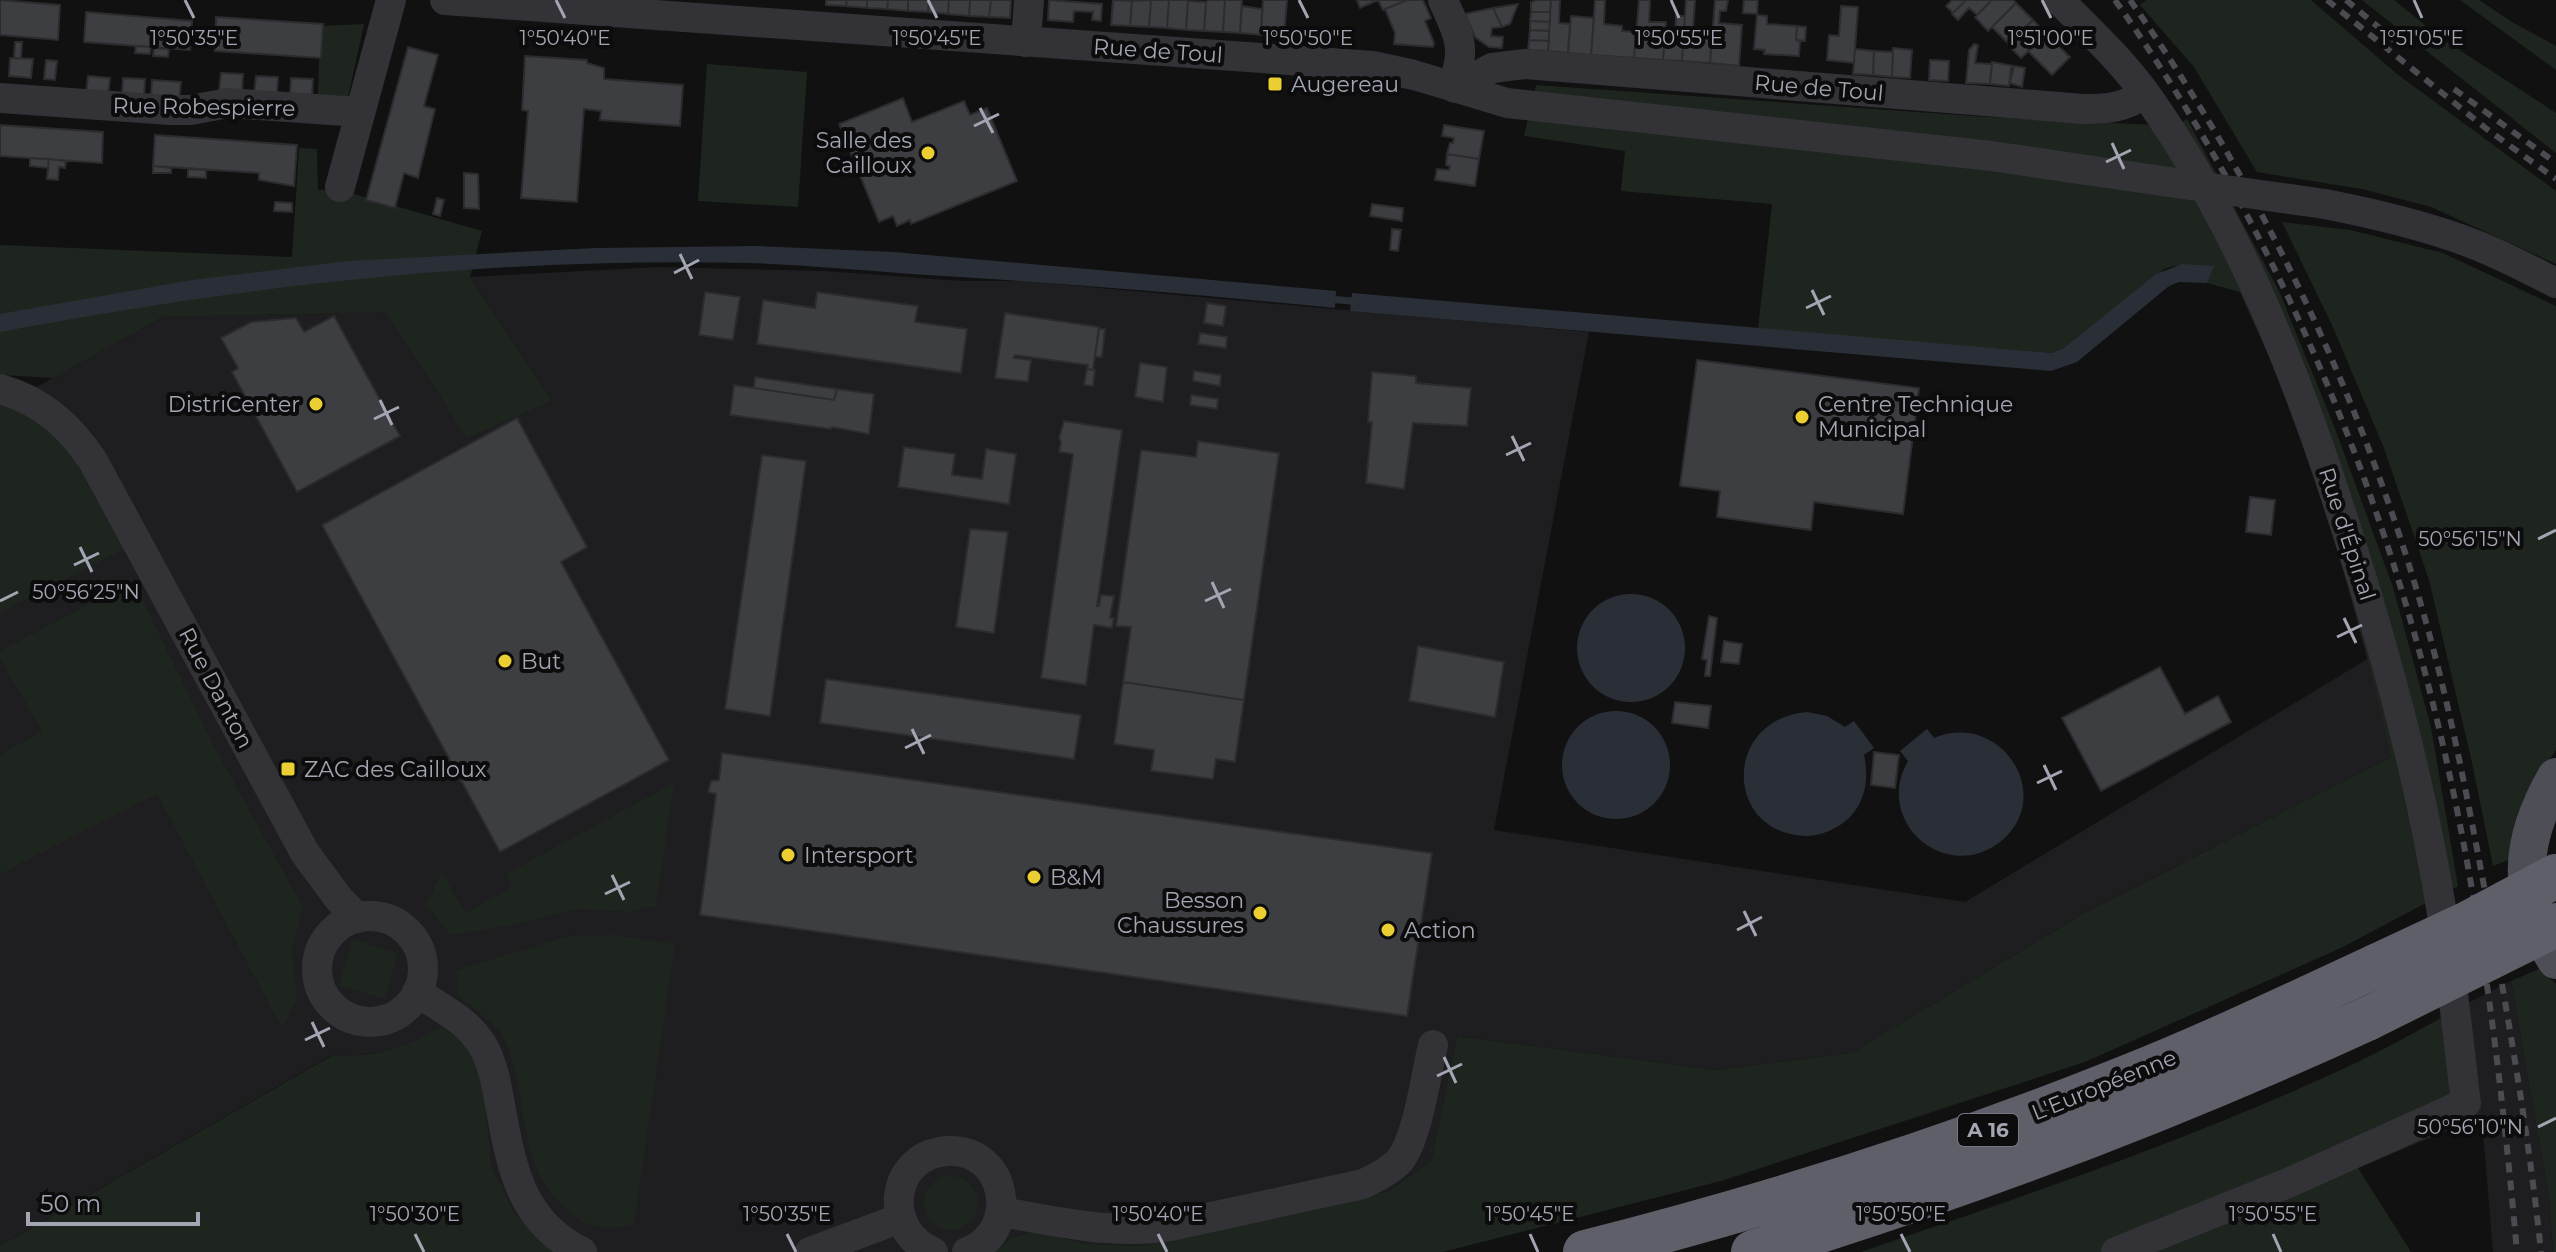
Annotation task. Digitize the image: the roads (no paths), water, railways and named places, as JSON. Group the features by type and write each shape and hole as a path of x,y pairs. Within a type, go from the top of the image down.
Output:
{"highway":[{"name":"L'Européenne","path":"1585,1252 1732,1213 1948,1144 2168,1060 2468,923 2556,876"},
{"name":"L'Européenne","path":"1753,1252 1944,1192 2221,1085 2367,1019 2556,925"}],"main road":[{"path":"2556,777 2537,815 2525,878 2530,909 2556,960"},
{"path":"2556,825 2548,885 2556,916"}],"street":[{"path":"340,187 391,0"},
{"name":"Rue de Toul","path":"445,0 658,8 1026,42 1373,66 1455,88 1492,68 1525,64 2083,109 2117,107 2131,103 2145,93"},
{"path":"1026,42 1029,0"},
{"path":"1443,0 1461,53 1455,71 1455,88 1507,103 1976,154 2325,204 2448,235 2556,283"},
{"name":"Rue d'Épinal","path":"2059,0 2145,93 2209,191 2250,273 2298,390 2348,532 2376,625 2429,840 2442,914 2466,1103 2288,1183 2116,1252"},
{"name":"Rue Robespierre","path":"0,98 170,110 191,110 228,103 359,112"},
{"name":"Rue Danton","path":"0,389 29,400 54,416 77,438 93,461 305,853 339,899 358,918"},
{"name":"Rue Danton","path":"305,853 327,917 328,937"},
{"path":"374,916 390,920 409,934 418,947 422,962 422,978 417,992 407,1007 384,1020 358,1021 342,1014 324,996 317,974 318,958 328,937 341,924 358,918 374,916"},
{"path":"417,992 453,1015 481,1043 493,1068 509,1158 523,1195 551,1230 582,1252"},
{"path":"1002,1212 1095,1228 1147,1229 1363,1184 1386,1172 1405,1151 1414,1127 1433,1045"},
{"path":"933,1252 913,1239 901,1218 899,1196 906,1175 916,1163 928,1156 950,1151 972,1155 991,1169 1001,1189 1002,1212 997,1227 987,1240 967,1252"},
{"path":"810,1252 901,1218"}],"waterway":[{"path":"1329,299 1361,302"}],"railway":[{"path":"2115,0 2170,82 2221,167 2267,254 2309,343 2381,526 2411,621 2436,716 2465,848 2496,1050 2517,1252"},
{"path":"2130,0 2225,148 2267,225 2342,384 2404,549 2439,670 2472,820 2514,1053 2541,1252"},
{"path":"2327,0 2488,130 2556,179"},
{"path":"2346,0 2401,46"},
{"path":"2454,89 2556,163"}],"place":[{"name":"Augereau","path":"1275,84"},
{"name":"Salle des Cailloux","path":"928,153"},
{"name":"DistriCenter","path":"316,404"},
{"name":"Centre Technique Municipal","path":"1802,417"},
{"name":"But","path":"505,661"},
{"name":"ZAC des Cailloux","path":"288,769"},
{"name":"Intersport","path":"788,855"},
{"name":"B&M","path":"1034,877"},
{"name":"Besson Chaussures","path":"1260,913"},
{"name":"Action","path":"1388,930"}]}
